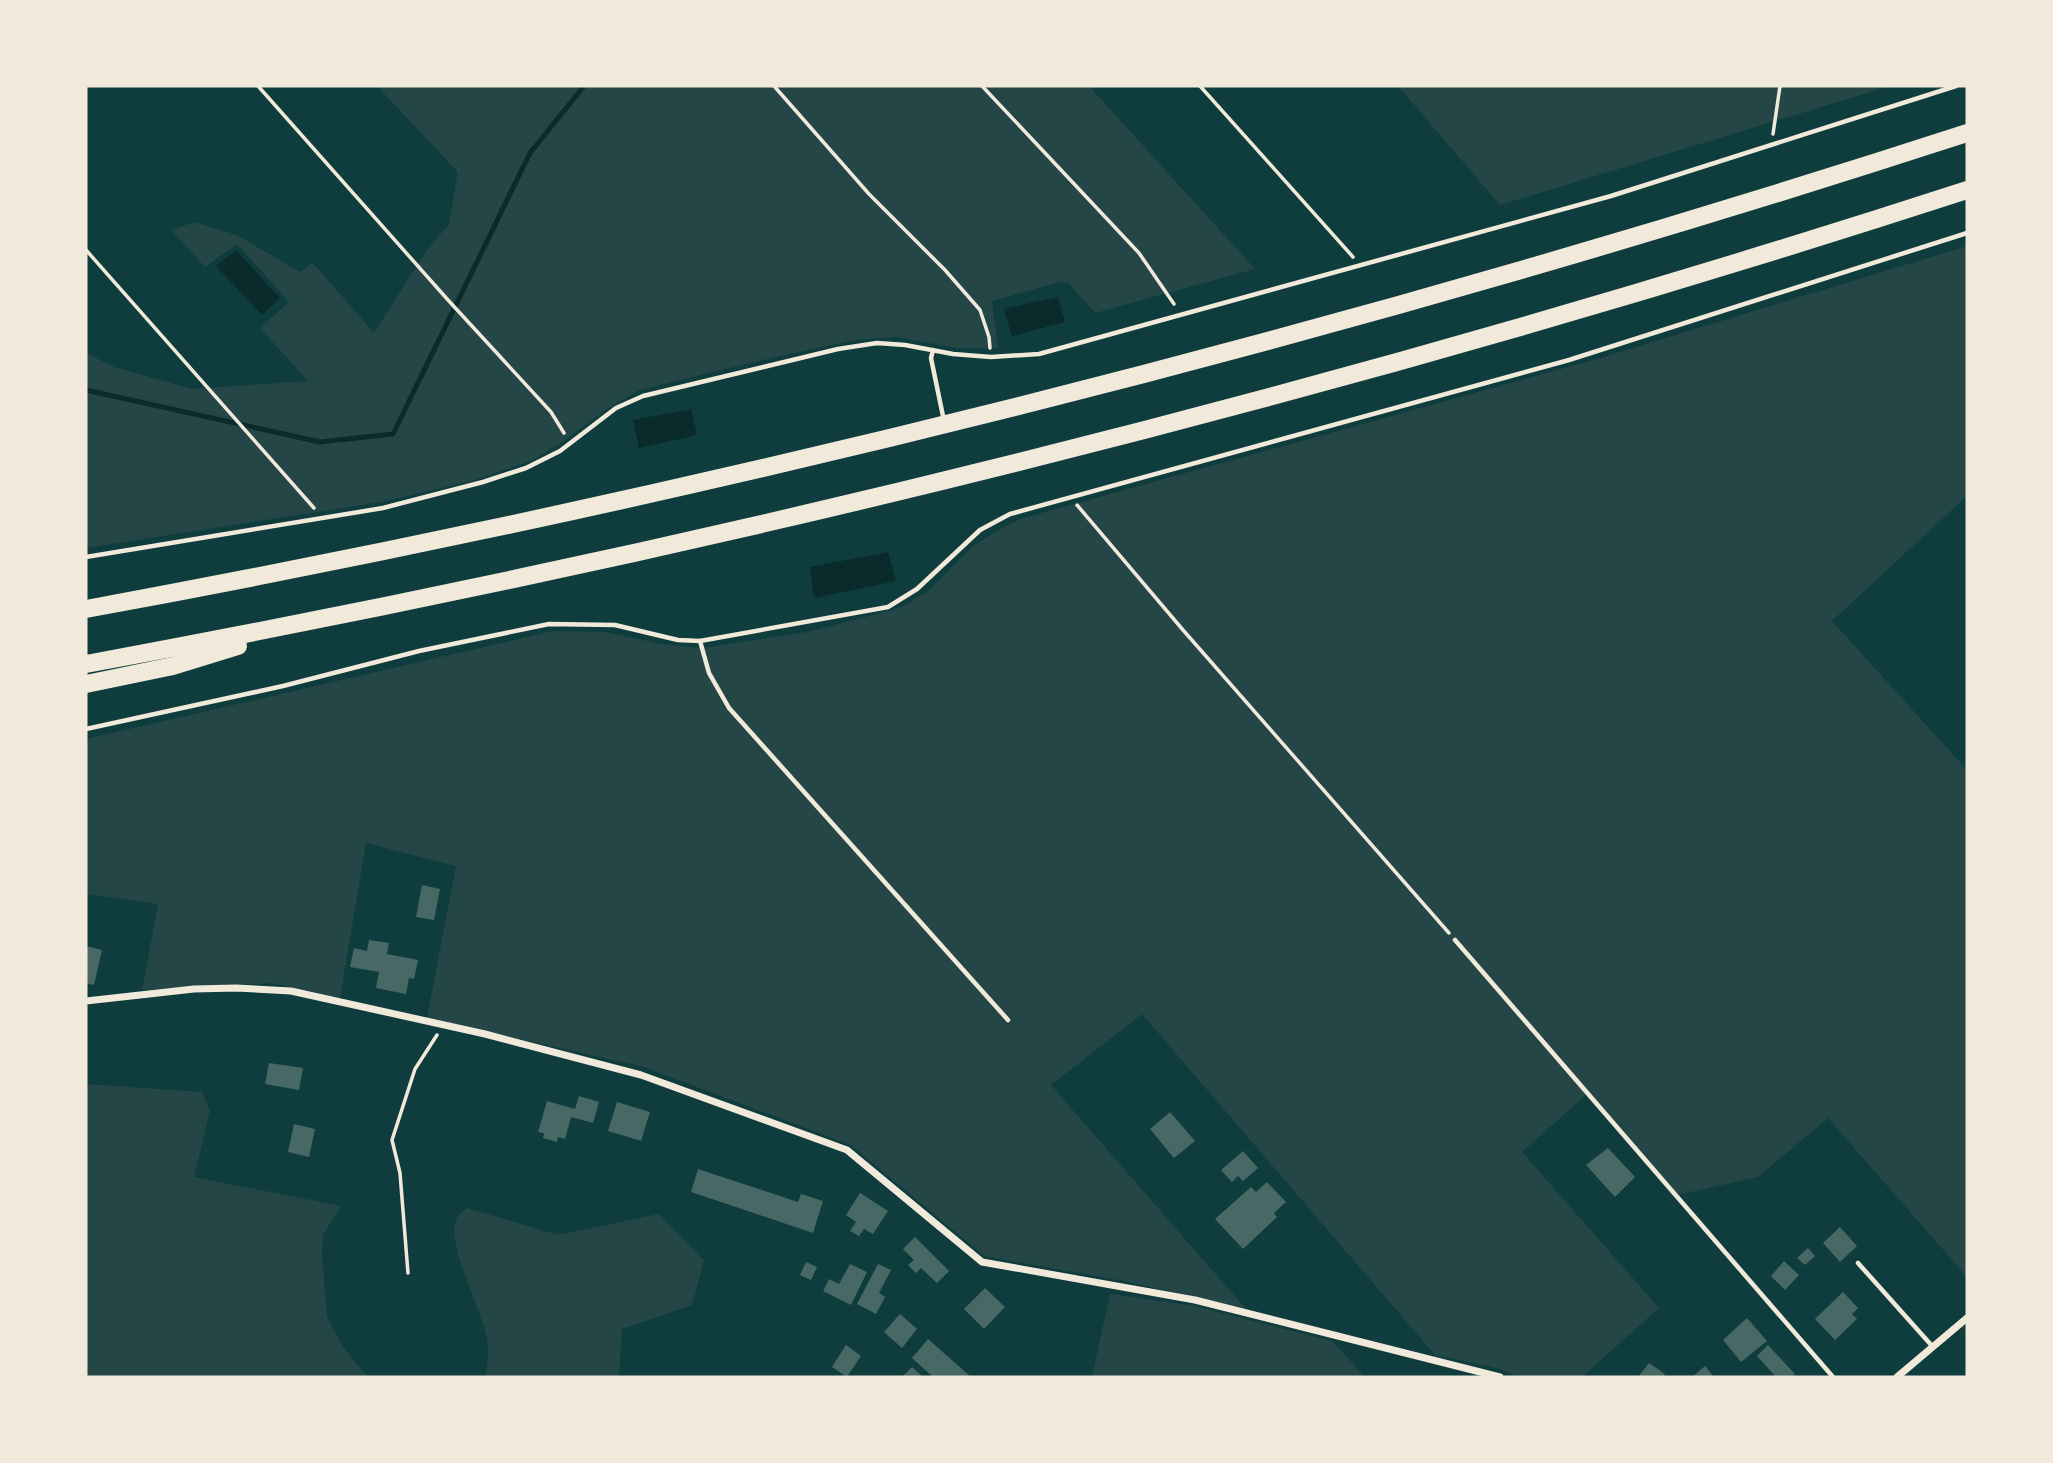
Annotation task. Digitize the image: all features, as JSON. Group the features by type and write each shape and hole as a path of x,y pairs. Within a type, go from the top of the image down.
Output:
{"highway":[{"path":"86,609 530,521 763,469 1194,362 1513,274 1967,133"},
{"path":"86,664 325,619 778,522 1105,441 1542,321 1967,190"},
{"path":"86,684 173,666 325,619"}],"street":[{"path":"86,1002 194,989 272,990 315,996 443,1025 641,1075 847,1150 982,1262 1195,1300 1500,1377"},
{"path":"1897,1377 1967,1318"}],"lane":[{"path":"86,557 383,508 483,482 526,468 570,443 617,408 643,396 838,349 877,343 990,357 1039,354 1611,197 1956,86"},
{"path":"86,729 419,651 549,624 615,625 678,640 700,641 888,607 917,589 980,530 1010,514 1570,360 1967,233"},
{"path":"933,350 931,358 945,425"},
{"path":"700,641 709,673 729,708 1008,1020"},
{"path":"1455,940 1833,1377"},
{"path":"1858,1262 1934,1347"}],"path":[{"path":"258,86 551,412 570,443"},
{"path":"774,86 869,194 945,270 980,310 989,337 990,357"},
{"path":"982,86 1139,253 1180,315"},
{"path":"1200,86 1360,267"},
{"path":"1772,147 1780,86"},
{"path":"86,250 323,518"},
{"path":"1070,497 1455,940"},
{"path":"408,1273 400,1173 392,1140 415,1069 443,1025"}],"shaded area":[{"path":"377,86 1089,86 1255,269 1095,313 1068,283 1060,282 992,301 998,348 957,348 896,337 856,340 775,357 640,390 611,406 561,443 531,461 472,481 381,502 86,548 86,353 114,367 192,389 308,381 260,328 289,302 237,244 205,267 171,230 194,222 237,235 300,272 313,263 374,333 427,250 449,224 458,172"},
{"path":"1398,86 1890,86 1500,205"},
{"path":"1967,246 1967,496 1832,621 1967,770 1967,1277 1828,1118 1758,1177 1677,1195 1588,1093 1522,1152 1659,1308 1582,1377 1518,1377 1500,1369 1435,1355 1142,1014 1051,1085 1246,1309 1124,1281 984,1256 851,1145 644,1067 427,1018 456,866 366,843 340,998 272,983 142,990 158,904 86,894 86,739 553,631 606,632 661,644 702,648 807,632 900,608 928,591 973,546 1020,519 1597,359"},
{"path":"236,250 280,298 262,315 216,266"},
{"path":"1058,297 1065,322 1012,336 1004,309"},
{"path":"691,409 697,435 639,448 633,420"},
{"path":"888,552 896,581 814,598 810,567"},
{"path":"86,1084 202,1092 210,1111 194,1177 341,1206 323,1235 327,1317 342,1345 367,1377 86,1377"},
{"path":"467,1208 558,1235 659,1214 704,1260 692,1305 622,1329 619,1377 485,1377 488,1356 486,1334 460,1260 454,1231 457,1218"},
{"path":"1110,1294 1195,1306 1332,1341 1365,1377 1092,1377"}],"building":[{"path":"422,885 440,889 434,920 416,917"},
{"path":"369,940 389,943 387,954 418,960 414,979 409,978 406,994 376,988 379,972 350,967 354,948 367,951"},
{"path":"86,946 102,950 94,985 86,983"},
{"path":"269,1063 303,1068 299,1090 265,1084"},
{"path":"579,1096 599,1102 593,1123 571,1117 565,1139 558,1137 557,1142 543,1138 544,1133 538,1132 547,1101 575,1109"},
{"path":"617,1102 650,1112 641,1141 608,1131"},
{"path":"1170,1112 1195,1141 1174,1158 1150,1129"},
{"path":"294,1124 315,1129 309,1157 288,1152"},
{"path":"1608,1148 1635,1177 1615,1197 1586,1165"},
{"path":"1243,1151 1258,1168 1243,1181 1238,1176 1232,1182 1221,1170"},
{"path":"698,1169 798,1202 801,1194 823,1201 813,1233 691,1192"},
{"path":"1267,1182 1286,1202 1274,1213 1277,1217 1243,1249 1215,1219 1251,1187 1256,1192"},
{"path":"860,1193 888,1211 873,1234 864,1229 859,1236 850,1231 856,1222 846,1215"},
{"path":"1840,1227 1857,1246 1840,1262 1823,1243"},
{"path":"915,1237 949,1271 937,1283 921,1268 916,1273 908,1265 914,1260 903,1249"},
{"path":"1808,1248 1815,1256 1805,1265 1797,1258"},
{"path":"1784,1261 1799,1275 1785,1290 1771,1276"},
{"path":"806,1262 817,1267 811,1280 800,1275"},
{"path":"850,1264 867,1272 851,1305 823,1291 829,1279 839,1284"},
{"path":"878,1264 891,1270 879,1293 885,1297 876,1314 857,1304"},
{"path":"985,1288 1005,1307 984,1329 964,1309"},
{"path":"1843,1292 1858,1308 1852,1314 1857,1319 1835,1340 1815,1319"},
{"path":"900,1314 917,1329 902,1348 884,1332"},
{"path":"1747,1318 1767,1341 1741,1362 1723,1340"},
{"path":"928,1339 971,1377 933,1377 912,1358"},
{"path":"846,1345 861,1356 847,1377 832,1367"},
{"path":"1768,1345 1795,1374 1791,1377 1776,1377 1757,1356"},
{"path":"1649,1363 1665,1374 1663,1377 1638,1377"},
{"path":"1705,1366 1714,1377 1692,1377"},
{"path":"912,1367 923,1377 902,1377"}],"waterway":[{"path":"86,390 320,442 393,434 530,153 584,86"}]}
